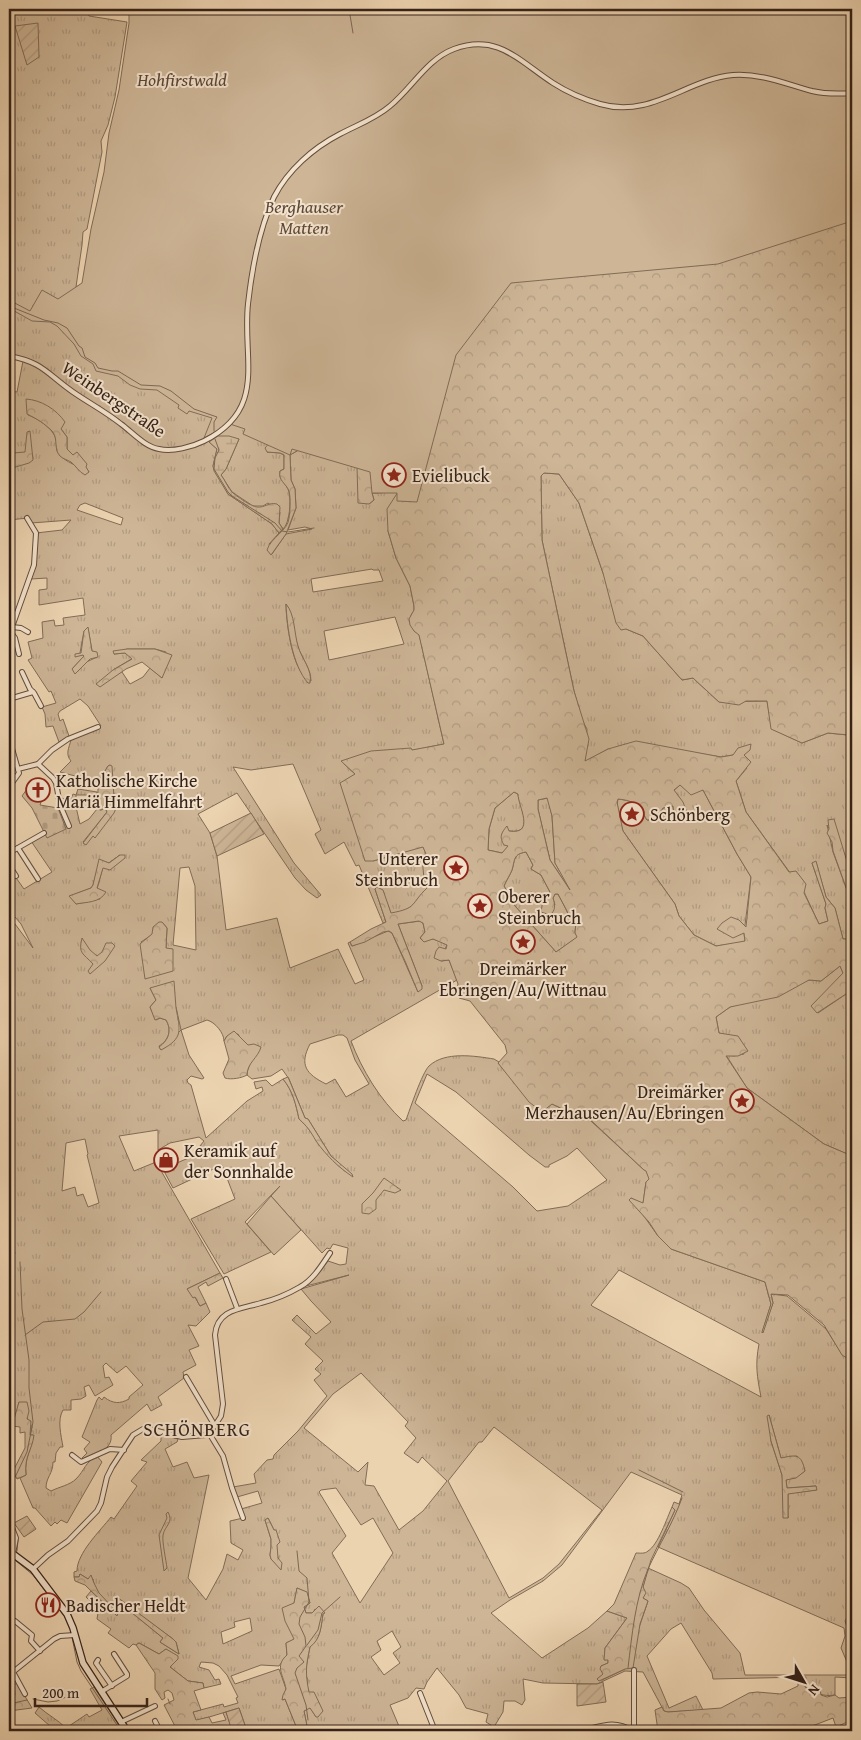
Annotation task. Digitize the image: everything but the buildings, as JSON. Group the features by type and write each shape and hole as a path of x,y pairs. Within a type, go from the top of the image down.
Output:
{"main road":[{"path":"11,1552 33,1569 67,1614 83,1663 127,1731"}],"street":[{"name":"Weinbergstraße","path":"9,356 33,362 43,367 66,387 92,403 156,449 178,448 199,443 220,432 230,424 239,411 248,384 246,326 248,302 263,229 268,212 278,191 291,172 310,153 339,134 387,109 433,62 450,50 476,44 494,46 517,57 550,81 576,96 614,107 654,102 714,79 732,75 760,77 815,92 852,93"},
{"path":"19,654 15,638 9,630 12,627 34,565 36,533 27,518"},
{"path":"12,627 21,628 28,632"},
{"path":"22,672 41,706"},
{"path":"9,699 33,692"},
{"path":"18,768 38,764 52,750 98,726"},
{"path":"9,738 18,768 17,778 9,787"},
{"path":"9,763 16,763"},
{"path":"38,764 54,778 60,805 69,826"},
{"path":"9,853 44,833"},
{"path":"18,848 38,878"},
{"path":"9,865 16,876"},
{"path":"33,1569 48,1555 68,1541 97,1511 101,1503 107,1477 134,1435 143,1429 182,1437 200,1436 209,1433 222,1414 223,1404 216,1354 215,1328 224,1315 237,1308 262,1303 302,1287 330,1253"},
{"path":"226,1279 237,1308"},
{"path":"186,1377 215,1426"},
{"path":"209,1433 223,1456 243,1518"},
{"path":"72,1455 81,1462 110,1449 124,1450"},
{"path":"9,1520 16,1538 16,1544 11,1552"},
{"path":"15,1621 32,1635 31,1640 40,1650"},
{"path":"25,1694 11,1672 54,1639 60,1636 73,1635"},
{"path":"26,1644 31,1640"},
{"path":"101,1692 127,1676 114,1654"},
{"path":"98,1660 96,1663 112,1686"},
{"path":"580,1731 615,1723 634,1731 634,1670"},
{"path":"420,1693 435,1731"},
{"path":"121,1722 155,1706"},
{"path":"155,1721 160,1731"}],"green space":[{"path":"9,9 89,9 89,16 127,22 115,97 108,125 101,141 102,152 87,229 83,232 76,287 643,9 852,9 351,425 369,504 374,500 372,493 398,492 388,531 396,558 410,586 414,606 414,611 411,615 414,631 419,634 444,744 344,764 355,774 373,861 423,846 426,856 425,876 428,888 406,910 391,914 388,905 375,889 386,922 383,923 359,865 356,866 344,842 325,854 315,834 321,830 293,764 251,770 233,767 294,863 321,895 317,898 295,878 237,793 198,814 210,833 217,856 226,930 277,918 290,968 338,949 355,984 364,980 348,943 350,942 352,946 388,931 392,933 418,992 422,986 398,924 420,921 423,923 425,932 420,938 433,939 447,944 441,961 449,960 457,980 351,1041 373,1084 387,1104 403,1121 406,1120 426,1070 436,1061 452,1056 494,1059 499,1062 542,1111 552,1104 575,1115 579,1110 646,1170 650,1179 646,1182 643,1204 631,1198 658,1236 671,1249 765,1282 771,1304 762,1333 773,1303 771,1294 787,1296 826,1329 842,1354 852,1361 852,1608 845,1621 848,1630 852,1629 852,1643 850,1644 852,1652 852,1678 835,1677 835,1695 820,1694 805,1687 805,1677 713,1679 712,1673 681,1623 671,1629 647,1656 669,1708 696,1696 703,1710 664,1711 643,1672 625,1671 597,1684 543,1683 523,1679 525,1700 522,1705 515,1701 504,1701 503,1712 494,1727 486,1722 488,1714 466,1708 459,1695 437,1668 424,1689 416,1688 408,1698 390,1705 401,1731 390,1731 389,1729 386,1731 308,1731 304,1711 310,1707 316,1717 305,1674 310,1646 318,1636 323,1614 315,1609 313,1613 306,1613 304,1607 310,1603 306,1592 297,1588 292,1620 295,1639 286,1643 287,1655 279,1666 261,1665 231,1676 235,1684 279,1669 286,1689 283,1700 285,1699 298,1731 247,1731 239,1708 196,1721 193,1712 223,1704 224,1707 238,1703 236,1698 238,1697 227,1675 219,1666 213,1663 201,1662 199,1667 209,1670 215,1680 219,1679 221,1684 204,1688 203,1683 188,1681 170,1667 178,1659 166,1649 159,1654 139,1643 133,1644 129,1648 108,1633 111,1629 97,1619 98,1613 85,1608 91,1602 86,1597 91,1591 111,1610 118,1613 99,1594 93,1579 88,1579 80,1574 79,1577 74,1577 74,1572 77,1571 81,1557 90,1542 111,1517 114,1519 137,1486 131,1481 147,1462 141,1460 161,1441 161,1435 178,1439 177,1442 165,1449 173,1467 187,1462 194,1478 209,1475 188,1578 206,1600 223,1569 227,1554 238,1560 243,1550 231,1543 230,1521 243,1518 241,1509 262,1503 258,1491 237,1497 233,1487 256,1483 254,1474 267,1460 273,1459 274,1455 298,1431 327,1396 314,1380 321,1374 315,1369 323,1361 305,1344 311,1337 292,1320 297,1315 316,1334 331,1322 301,1289 349,1275 306,1286 328,1261 340,1265 346,1264 348,1248 333,1244 330,1249 327,1248 322,1253 271,1196 280,1186 245,1222 271,1252 224,1274 191,1219 235,1199 222,1165 173,1188 165,1173 165,1171 173,1167 172,1165 191,1157 204,1141 199,1137 170,1143 158,1150 158,1130 119,1136 134,1171 156,1162 220,1273 187,1289 200,1306 206,1303 210,1312 196,1326 188,1325 199,1346 189,1350 196,1365 183,1372 184,1378 158,1397 162,1405 151,1411 147,1404 111,1435 111,1440 106,1448 84,1459 82,1458 87,1453 84,1449 90,1442 82,1437 99,1397 102,1400 104,1397 113,1402 123,1402 129,1399 143,1385 126,1366 117,1373 106,1363 103,1366 105,1378 109,1377 113,1385 95,1396 89,1385 84,1387 86,1396 81,1399 71,1400 71,1410 63,1410 61,1414 60,1423 63,1447 60,1447 56,1453 55,1462 53,1462 46,1488 51,1491 74,1481 87,1464 97,1456 102,1462 67,1523 61,1520 51,1526 33,1508 20,1478 26,1475 26,1463 33,1435 30,1435 32,1427 19,1402 14,1423 9,1424 9,1073 12,1068 9,1062 9,916 33,948 21,924 9,910 9,868 24,889 52,872 31,841 45,833 60,815 58,808 62,798 70,801 73,794 76,795 76,807 80,824 89,819 97,809 105,808 107,812 83,842 93,836 95,837 120,797 114,798 110,765 98,782 60,772 71,761 68,753 71,740 101,726 88,706 80,699 58,714 60,721 63,719 69,736 59,742 53,726 46,727 45,714 42,707 56,703 51,691 49,692 28,660 32,658 28,642 43,638 42,622 54,620 55,626 64,625 63,618 85,615 83,598 39,605 39,590 47,589 47,578 31,579 36,563 36,533 62,530 71,520 31,523 28,518 9,520 9,391 17,392 23,361 9,358","holes":["27,404 61,429 67,437 67,449 73,456 76,453 89,472 61,457 57,451 54,435 48,427 36,418 28,415","239,439 226,469 221,475 232,492 253,506 263,506 268,503 280,512 279,523 283,529 289,517 290,506 289,492 281,480 280,474 280,471 284,469 284,455 267,452 302,448 290,455 291,480 295,489 296,508 288,530 305,527 312,529 286,534 272,554 269,544 279,533 272,524 228,494 213,466 217,449 209,442","85,503 123,518 121,525 77,510 80,505","372,569 379,570 383,581 313,592 311,579","286,604 291,614 296,642 308,668 311,681 302,673 297,664 290,638","395,617 404,644 329,660 324,631","88,628 92,651 97,657 72,669 84,656 80,653 84,631","127,649 155,649 166,652 162,678 150,668 143,677 130,684 122,672 113,670 133,658 125,653 114,654","100,860 109,863 103,867 97,889 100,899 76,904 70,896 91,888","189,867 195,886 196,950 173,945 180,868","162,922 167,928 166,948 141,942 153,934","150,988 176,1007 181,1030 161,1050 159,1046 167,1038 169,1027 166,1020 160,1018 156,1020 150,1007 156,1000","207,1020 218,1028 224,1041 227,1036 238,1034 249,1051 251,1061 247,1075 252,1079 271,1076 282,1069 289,1079 305,1118 308,1119 331,1156 353,1176 344,1171 330,1157 299,1119 292,1093 283,1079 272,1086 266,1080 254,1082 256,1089 262,1087 263,1091 247,1101 206,1138 191,1085 187,1080 191,1076 204,1078 189,1055 181,1030","343,1035 347,1038 355,1060 369,1084 346,1097 335,1079 326,1084 309,1072 305,1063 310,1044","427,1074 456,1092 545,1167 549,1167 549,1165 567,1156 577,1148 607,1180 568,1206 537,1211 513,1187 415,1103","85,1139 99,1203 88,1207 83,1194 77,1196 75,1187 62,1191 66,1143","619,1270 759,1344 758,1377 761,1397 591,1305","361,1373 408,1422 405,1426 416,1438 404,1453 418,1463 422,1457 447,1481 423,1511 399,1530 374,1486 365,1485 368,1462 358,1472 304,1428 333,1394","769,1415 781,1458 797,1456 805,1471 796,1477 786,1480 787,1488 816,1486 816,1490 788,1493 788,1518 782,1475 771,1441","494,1427 602,1510 559,1564 543,1578 509,1598 448,1481 479,1442 482,1442","631,1472 682,1495 679,1504 674,1502 672,1507 675,1510 658,1547 844,1628 845,1636 841,1648 850,1669 846,1675 745,1675 740,1653 704,1610 689,1588 648,1568 643,1587 643,1598 648,1601 625,1669 602,1680 597,1679 604,1674 601,1666 608,1663 608,1659 605,1660 605,1648 627,1618 607,1611 588,1628 542,1658 491,1613 543,1581 562,1565","336,1488 361,1525 373,1518 393,1553 360,1603 332,1553 346,1536 319,1492","268,1518 275,1530 277,1554 281,1569 271,1559 271,1539 265,1520","117,1598 173,1639 176,1642 179,1654 160,1642 163,1638 115,1599","250,1618 252,1631 223,1644 221,1632 235,1627 234,1622","392,1631 401,1647 393,1653 400,1663 384,1675 371,1657 381,1650 377,1641"]},
{"name":"Berghauser Matten","path":"129,9 852,9 852,221 718,264 511,283 456,355 417,502 397,501 397,493 372,493 370,472 292,449 290,455 243,434 245,429 227,423 204,438 212,418 189,411 187,414 178,408 179,405 157,390 140,389 130,385 118,376 96,371 93,364 81,356 74,344 57,326 50,322 32,321 9,308 9,300 30,311 42,290 58,299 82,283 91,229 104,172 109,133 119,90 129,23"},
{"path":"38,23 39,57 27,65 15,26"},
{"path":"852,216 852,742 848,735 828,733 802,743 771,729 767,701 746,701 739,705 719,702 693,678 682,680 643,636 626,629 621,630 616,623 603,573 579,503 559,474 544,473 541,476 542,540 574,691 589,739 585,761 608,749 636,741 721,757 733,755 738,748 751,744 750,750 744,755 751,762 736,781 746,812 789,872 796,871 806,884 804,893 819,924 828,921 826,904 812,863 816,861 826,897 835,908 843,939 852,939 852,990 817,1013 811,1006 843,973 840,966 821,981 809,980 778,997 730,1007 716,1017 719,1033 738,1036 748,1051 738,1056 726,1056 747,1088 824,1144 852,1156 852,1361 842,1355 824,1325 788,1295 771,1294 773,1303 763,1333 771,1304 765,1282 671,1249 658,1236 649,1222 629,1200 631,1198 643,1203 646,1182 649,1179 646,1171 580,1110 575,1115 552,1104 542,1112 529,1102 498,1063 507,1053 505,1045 470,1001 459,998 456,992 458,984 449,960 441,961 434,958 439,947 446,949 447,945 433,939 424,942 420,938 425,932 423,923 419,921 398,924 422,986 422,989 418,992 392,933 389,931 383,932 365,942 352,946 350,942 386,922 375,889 377,887 383,890 391,913 413,905 427,888 424,879 422,857 426,854 423,847 373,861 365,861 340,783 355,774 341,761 371,751 411,748 412,750 444,744 419,635 410,625 409,619 414,606 410,586 396,558 388,531 387,509 398,492 372,493 374,500 369,504 358,503 357,466 512,279","holes":["680,785 691,795 703,790 751,877 746,927 739,920 731,917 717,929 733,938 744,933 745,941 716,946 694,935 679,916 675,904 623,831 618,799 629,801 636,805 647,820 655,818 663,808 673,806 675,821 689,818 683,802 674,790","514,792 518,794 524,819 522,829 509,831 507,826 505,828 501,835 504,845 508,846 502,853 488,850 489,829 495,808","547,798 552,816 555,863 570,890 550,860 538,809 538,800","526,852 533,865 531,869 541,875 550,892 546,899 543,900 541,912 550,915 552,913 554,907 553,898 555,894 558,894 569,918 576,921 575,933 577,937 556,952 515,906 504,886 512,870 515,858 519,854"]},
{"path":"26,399 43,403 61,417 65,422 61,429 67,437 67,449 73,455 77,452 87,464 86,467 89,472 85,475 71,462 60,456 52,431 40,421 27,414"},
{"path":"30,431 33,460 9,469 9,457 13,453 25,452 27,432"},
{"path":"218,436 229,436 239,439 226,469 221,475 229,488 240,499 255,507 277,504 280,507 279,523 283,529 279,533 272,524 228,494 213,466 217,449 209,442"},
{"path":"270,442 302,448 290,455 291,480 295,489 296,508 286,534 271,555 267,550 272,541 288,523 290,501 288,488 281,480 280,474 280,471 284,469 284,455 267,452 265,448"},
{"path":"544,473 559,474 579,503 603,573 626,629 643,636 682,680 693,678 719,702 767,701 772,729 802,743 828,733 848,735 852,742 849,745 852,759 850,767 852,767 852,878 843,851 827,825 833,852 852,904 850,917 852,939 843,939 835,908 826,897 816,862 812,863 826,904 828,921 819,924 804,892 746,812 736,781 747,768 733,755 721,757 691,752 608,749 585,762 587,729 582,720 574,691 542,540 541,475"},
{"path":"286,604 293,618 299,651 310,673 310,683 308,683 303,675 294,656 289,634"},
{"path":"88,627 92,651 97,652 98,657 90,659 75,674 72,669 84,656 75,657 75,654 81,653 84,631"},
{"path":"155,649 172,655 162,678 142,662 126,669 100,687 96,684 113,670 132,659 125,653 114,654 113,651"},
{"path":"852,742 852,759 849,745"},
{"path":"110,765 112,766 114,798 121,797 114,813 95,838 93,836 86,845 83,843 107,812 105,808 97,809 98,791 101,778"},
{"path":"40,778 40,783 47,785 40,805 58,808 66,829 47,838 32,808 22,796 32,782"},
{"path":"680,785 703,790 751,877 744,933 745,942 716,946 694,935 679,916 675,904 623,831 618,810 618,799 629,801 636,805 647,820 655,818 663,808 673,806 675,820 679,797 673,791"},
{"path":"78,789 97,792 97,795 76,795"},
{"path":"514,792 518,794 524,819 522,829 509,831 506,845 509,846 502,853 488,850 489,829 495,808"},
{"path":"548,798 552,816 555,863 570,890 550,860 538,809 538,800"},
{"path":"251,813 264,834 217,856 210,833"},
{"path":"834,819 852,878 852,904 833,851 832,842 827,833 829,829 828,820"},
{"path":"526,852 533,865 531,869 541,875 550,892 546,899 555,905 553,898 555,894 558,894 569,915 576,921 575,933 578,937 556,952 515,906 504,886 512,870 515,858 519,854"},
{"path":"120,855 125,855 125,858 110,870 103,868 97,888 106,892 103,896 92,901 76,904 69,896 91,888 99,859 109,863"},
{"path":"852,904 852,923 849,911"},
{"path":"162,922 167,928 166,948 173,949 173,971 145,979 140,944 152,934 153,927"},
{"path":"82,938 90,950 97,956 102,952 106,943 112,943 115,946 105,961 90,974 88,971 93,964 81,950"},
{"path":"840,966 843,973 818,1013 852,990 852,1156 824,1144 747,1088 726,1055 744,1054 740,1039 719,1033 716,1017 730,1007 809,980 821,981"},
{"path":"174,981 179,1033 174,1041 161,1050 159,1047 167,1038 169,1027 166,1020 160,1018 155,1020 150,1007 156,1000 150,988"},
{"path":"234,1031 248,1045 254,1044 261,1047 247,1071 247,1075 227,1079 223,1073 229,1059 224,1041"},
{"path":"288,1077 305,1118 308,1119 331,1156 353,1177 328,1156 309,1129 299,1119 292,1093 283,1079"},
{"path":"384,1178 401,1190 395,1193 384,1190 376,1200 376,1209 369,1214 362,1213 362,1204"},
{"path":"271,1196 301,1230 274,1255 247,1224"},
{"path":"220,1273 223,1278 208,1286 206,1282 198,1287 206,1303 200,1306 187,1289"},
{"path":"19,1402 27,1402 29,1411 27,1419 31,1421 30,1435 34,1435 26,1463 26,1475 17,1479 13,1471 25,1448 25,1432 20,1433 20,1427 12,1426"},
{"path":"769,1415 781,1458 794,1456 800,1458 805,1471 796,1478 786,1480 787,1488 816,1486 817,1490 788,1494 788,1518 783,1518 782,1475 771,1441 767,1416"},
{"path":"672,1507 675,1510 651,1560 643,1587 646,1593 643,1598 648,1601 640,1624 633,1668 625,1669 599,1681 597,1679 603,1674 600,1669 601,1666 608,1663 608,1660 604,1660 605,1648 627,1618 607,1611 614,1604 636,1553 645,1553 652,1548"},
{"path":"168,1512 170,1521 163,1535 167,1568 164,1571 159,1535"},
{"path":"27,1516 36,1529 24,1537 14,1523"},
{"path":"268,1518 274,1530 276,1530 280,1542 277,1545 278,1558 282,1563 281,1570 271,1559 270,1555 271,1539 265,1520"},
{"path":"80,1574 88,1579 91,1575 99,1593 118,1613 117,1616 85,1585 75,1581 74,1577 79,1577"},
{"path":"297,1588 307,1592 310,1603 304,1607 306,1613 312,1613 319,1606 325,1613 323,1614 318,1636 310,1647 306,1669 309,1692 314,1692 323,1711 316,1717 310,1708 304,1711 308,1731 298,1731 285,1699 282,1700 286,1689 280,1667 287,1655 286,1643 294,1639 285,1621 282,1608 294,1603"},
{"path":"117,1597 173,1639 176,1642 179,1654 160,1642 163,1638 115,1599"},
{"path":"139,1643 159,1654 166,1649 178,1656 178,1659 170,1667 188,1681 203,1683 204,1688 194,1691 201,1710 193,1712 196,1720 209,1717 212,1723 226,1720 223,1713 226,1712 231,1726 225,1728 224,1726 211,1731 193,1731 191,1727 177,1730 164,1705 174,1700 172,1693 168,1690 164,1692 165,1698 162,1700 155,1689 155,1673 136,1645"},
{"path":"798,1677 806,1677 805,1687 810,1690 815,1687 820,1689 821,1695 827,1697 835,1695 839,1698 852,1697 852,1720 836,1727 833,1718 807,1728 807,1731 754,1731 753,1729 744,1731 658,1731 655,1710 662,1707 664,1711 668,1712 721,1708 749,1693 781,1694 798,1686"},
{"path":"603,1682 606,1702 577,1706 577,1684 597,1684"},
{"path":"17,1683 32,1708 9,1711 9,1697 15,1695 14,1685"},
{"path":"94,1687 123,1731 52,1731 50,1726 35,1713 39,1707 66,1728 87,1714 89,1717 102,1710 90,1689"},
{"path":"239,1708 247,1731 232,1731 226,1712"}],"waterway":[{"path":"349,9 353,33"},
{"path":"9,306 67,328 82,348 85,357 95,363 98,368 118,371 141,385 160,386 171,391 194,409 217,417 214,422 214,431"},
{"path":"215,439 219,450 215,458 214,469 232,496 275,523 282,531 288,532 314,528"},
{"path":"9,1237 15,1253"},
{"path":"9,1490 27,1452 33,1422 29,1388 29,1360 22,1309 20,1262"},
{"path":"25,1335 43,1322 75,1319 84,1312 101,1292"},
{"path":"639,1470 683,1492"},
{"path":"9,1491 14,1527"},
{"path":"628,1668 640,1593 648,1569 682,1498"},
{"path":"17,1551 18,1540"},
{"path":"297,1551 299,1571 307,1578 309,1602 300,1617 299,1624 305,1637 306,1646 299,1656 304,1662 297,1668 295,1673 306,1705 308,1720"},
{"path":"9,1555 33,1575 65,1617"},
{"path":"307,1645 318,1630 322,1613 340,1597"},
{"path":"72,1637 77,1662 81,1671 121,1731"},
{"path":"33,1699 48,1702 57,1701 75,1693"},
{"path":"168,1699 170,1704"},
{"path":"9,1704 27,1700"}],"place":[{"name":"Evielibuck","path":"394,475"},
{"name":"Katholische Kirche Mariä Himmelfahrt","path":"38,790"},
{"name":"Schönberg","path":"632,814"},
{"name":"Unterer Steinbruch","path":"456,868"},
{"name":"Oberer Steinbruch","path":"480,906"},
{"name":"Dreimärker Ebringen/Au/Wittnau","path":"523,942"},
{"name":"Dreimärker Merzhausen/Au/Ebringen","path":"742,1101"},
{"name":"Keramik auf der Sonnhalde","path":"166,1160"},
{"name":"Badischer Heldt","path":"48,1605"}],"district":[{"name":"SCHÖNBERG","path":"197,1429"}],"park label":[{"name":"Hohfirstwald","path":"182,79"}]}
